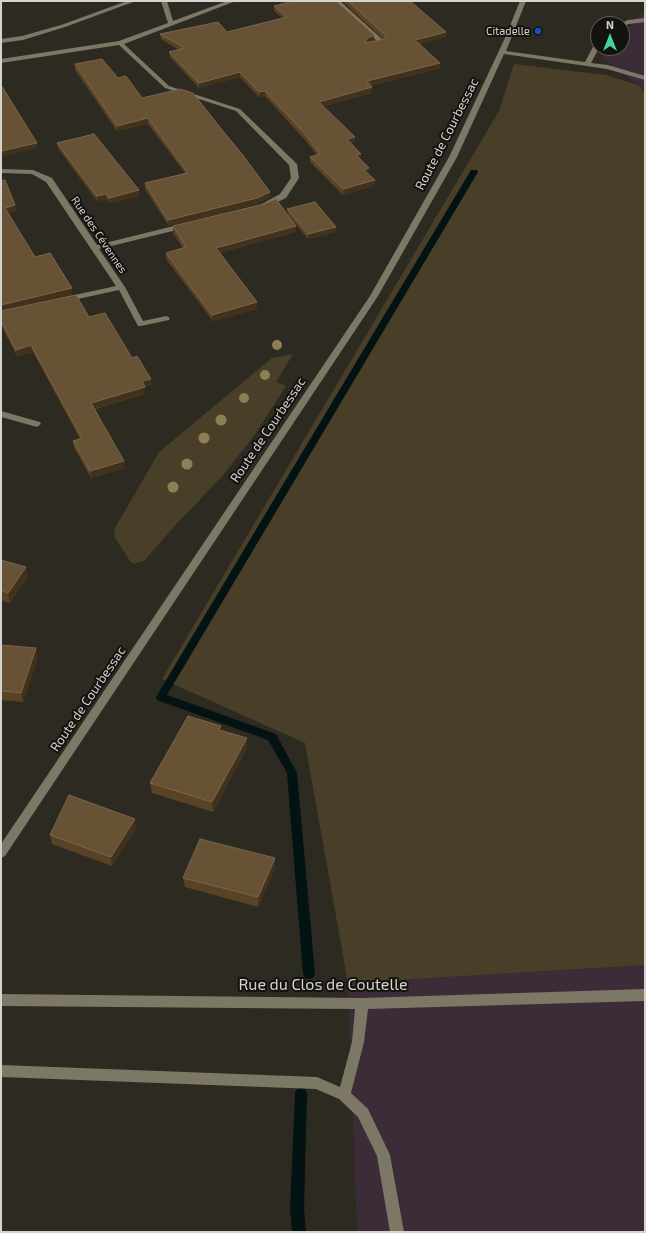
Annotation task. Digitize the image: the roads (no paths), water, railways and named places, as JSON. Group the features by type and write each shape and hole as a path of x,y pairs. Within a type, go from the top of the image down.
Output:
{"street":[{"path":"1,41 23,38 50,30 133,1"},
{"path":"164,1 171,24"},
{"path":"1,61 120,43 233,1"},
{"path":"336,1 382,42 369,46"},
{"name":"Route de Courbessac","path":"1,853 374,296 453,157 502,52 523,1"},
{"path":"630,22 645,20"},
{"path":"120,43 167,87 238,110 293,164 295,178 283,196 261,207 253,208"},
{"path":"502,52 608,67 645,78"},
{"path":"587,64 591,56"},
{"name":"Rue des Cévennes","path":"1,171 33,172 48,180 121,287 141,324 166,318"},
{"path":"95,248 193,224"},
{"path":"53,303 121,287"},
{"path":"1,414 37,424"},
{"name":"Rue du Clos de Coutelle","path":"1,1000 362,1004 645,995"},
{"path":"344,1095 358,1042 362,1004"},
{"path":"1,1071 317,1083 344,1095 363,1113 383,1154 397,1232"}],"waterway":[{"path":"309,974 292,773 272,737 161,697 474,172"},
{"path":"299,1232 297,1209 301,1094"}],"place":[{"name":"Citadelle","path":"538,31"}]}
